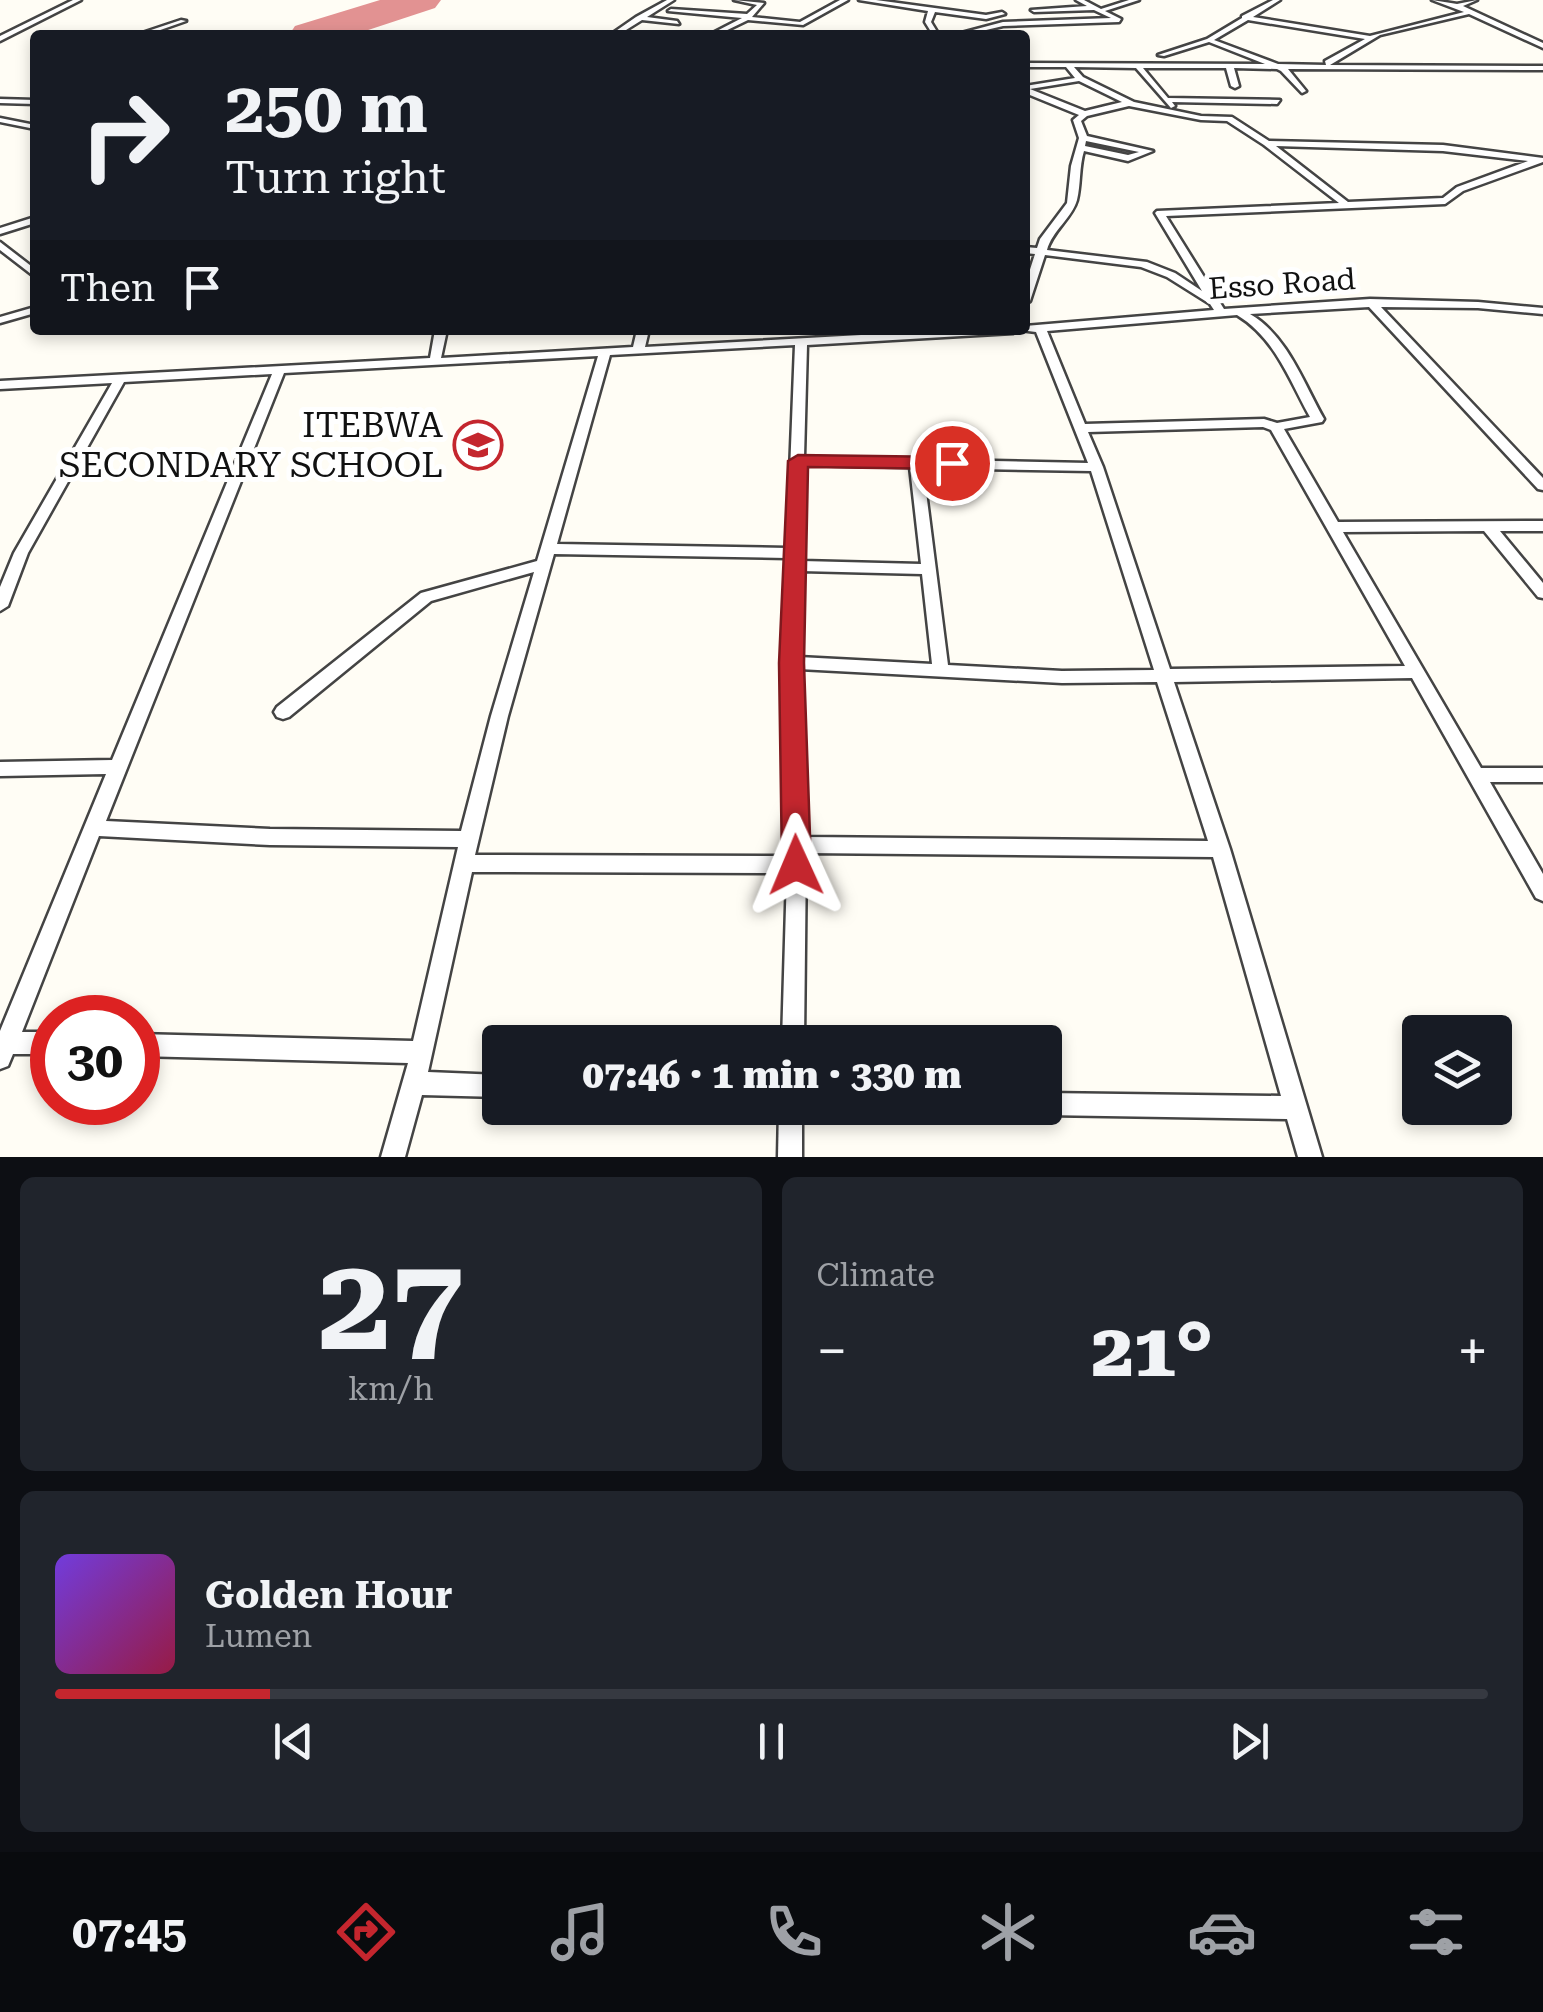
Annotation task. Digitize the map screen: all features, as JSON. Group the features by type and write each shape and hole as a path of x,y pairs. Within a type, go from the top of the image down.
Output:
{"street":[{"path":"0,40 78,0"},
{"path":"620,30 671,0"},
{"path":"723,30 748,18 762,4 737,0"},
{"path":"824,0 842,2"},
{"path":"862,0 986,17 1002,14"},
{"path":"1032,0 1027,3 1034,10 1102,9 1136,0"},
{"path":"1004,24 1119,20 1079,0"},
{"path":"1162,56 1235,28 1244,17 1277,0"},
{"path":"1435,0 1457,6 1543,46"},
{"path":"1457,6 1474,0"},
{"path":"671,11 801,24 842,2"},
{"path":"932,10 928,22 933,30"},
{"path":"978,30 1032,16 1034,10"},
{"path":"1324,65 1372,38 1467,13"},
{"path":"638,18 672,26 692,14"},
{"path":"1244,17 1372,38"},
{"path":"155,30 183,21"},
{"path":"1518,32 1537,32"},
{"path":"1209,40 1276,66 1302,91"},
{"path":"1030,65 1543,68"},
{"path":"1068,65 1080,78 1128,102 1181,115 1229,119 1344,202"},
{"path":"1137,65 1181,115"},
{"path":"1229,65 1235,86"},
{"path":"1030,88 1080,78"},
{"path":"1030,93 1040,100 1084,114"},
{"path":"1030,101 1040,100"},
{"path":"1166,100 1277,102"},
{"path":"0,101 30,102"},
{"path":"12,102 0,117 30,126"},
{"path":"1030,284 1040,251 1072,203 1076,160 1082,143 1078,120 1084,114 1128,102"},
{"path":"1314,132 1322,144"},
{"path":"1082,143 1149,151 1128,158 1082,143"},
{"path":"1266,143 1462,149 1541,160"},
{"path":"1219,309 1160,214 1344,202 1445,201 1460,189 1541,160"},
{"path":"0,231 30,222"},
{"path":"0,245 30,270"},
{"path":"1030,250 1143,264 1171,276 1219,309"},
{"path":"1370,302 1543,486"},
{"name":"Esso Road","path":"1030,327 1219,309 1238,312 1370,302 1478,303 1543,310"},
{"path":"0,320 30,311"},
{"path":"1081,428 1264,424 1276,427 1318,420 1257,321 1238,312"},
{"path":"1030,334 1081,428 1096,467 1160,676 1220,850 1310,1157"},
{"path":"436,361 440,335"},
{"path":"638,352 642,335"},
{"name":"Esso Road","path":"0,384 638,352 869,335"},
{"path":"793,1025 797,855 791,663 798,461 810,338"},
{"path":"394,1157 416,1083 469,839 545,556 605,353"},
{"path":"30,1047 4,1051 280,368"},
{"path":"0,606 21,553 122,377"},
{"path":"1276,427 1543,892"},
{"path":"798,461 1096,467"},
{"path":"916,462 941,672"},
{"path":"1488,526 1543,593"},
{"path":"1333,527 1543,526"},
{"path":"284,712 426,597 545,556 795,560 928,569"},
{"path":"791,663 941,672 1160,676 1414,672"},
{"path":"0,769 117,767"},
{"path":"1476,775 1543,775"},
{"path":"92,828 270,837 469,839"},
{"path":"465,864 1220,850"},
{"path":"160,1046 422,1052"},
{"path":"416,1083 482,1085"},
{"path":"1062,1104 1295,1108"},
{"path":"790,1157 791,1125"}],"runway":[{"path":"326,30 421,0"}],"place":[{"name":"ITEBWA SECONDARY SCHOOL","path":"478,445"}],"route":[{"path":"796,865 791,663 798,461 952,463"}]}
